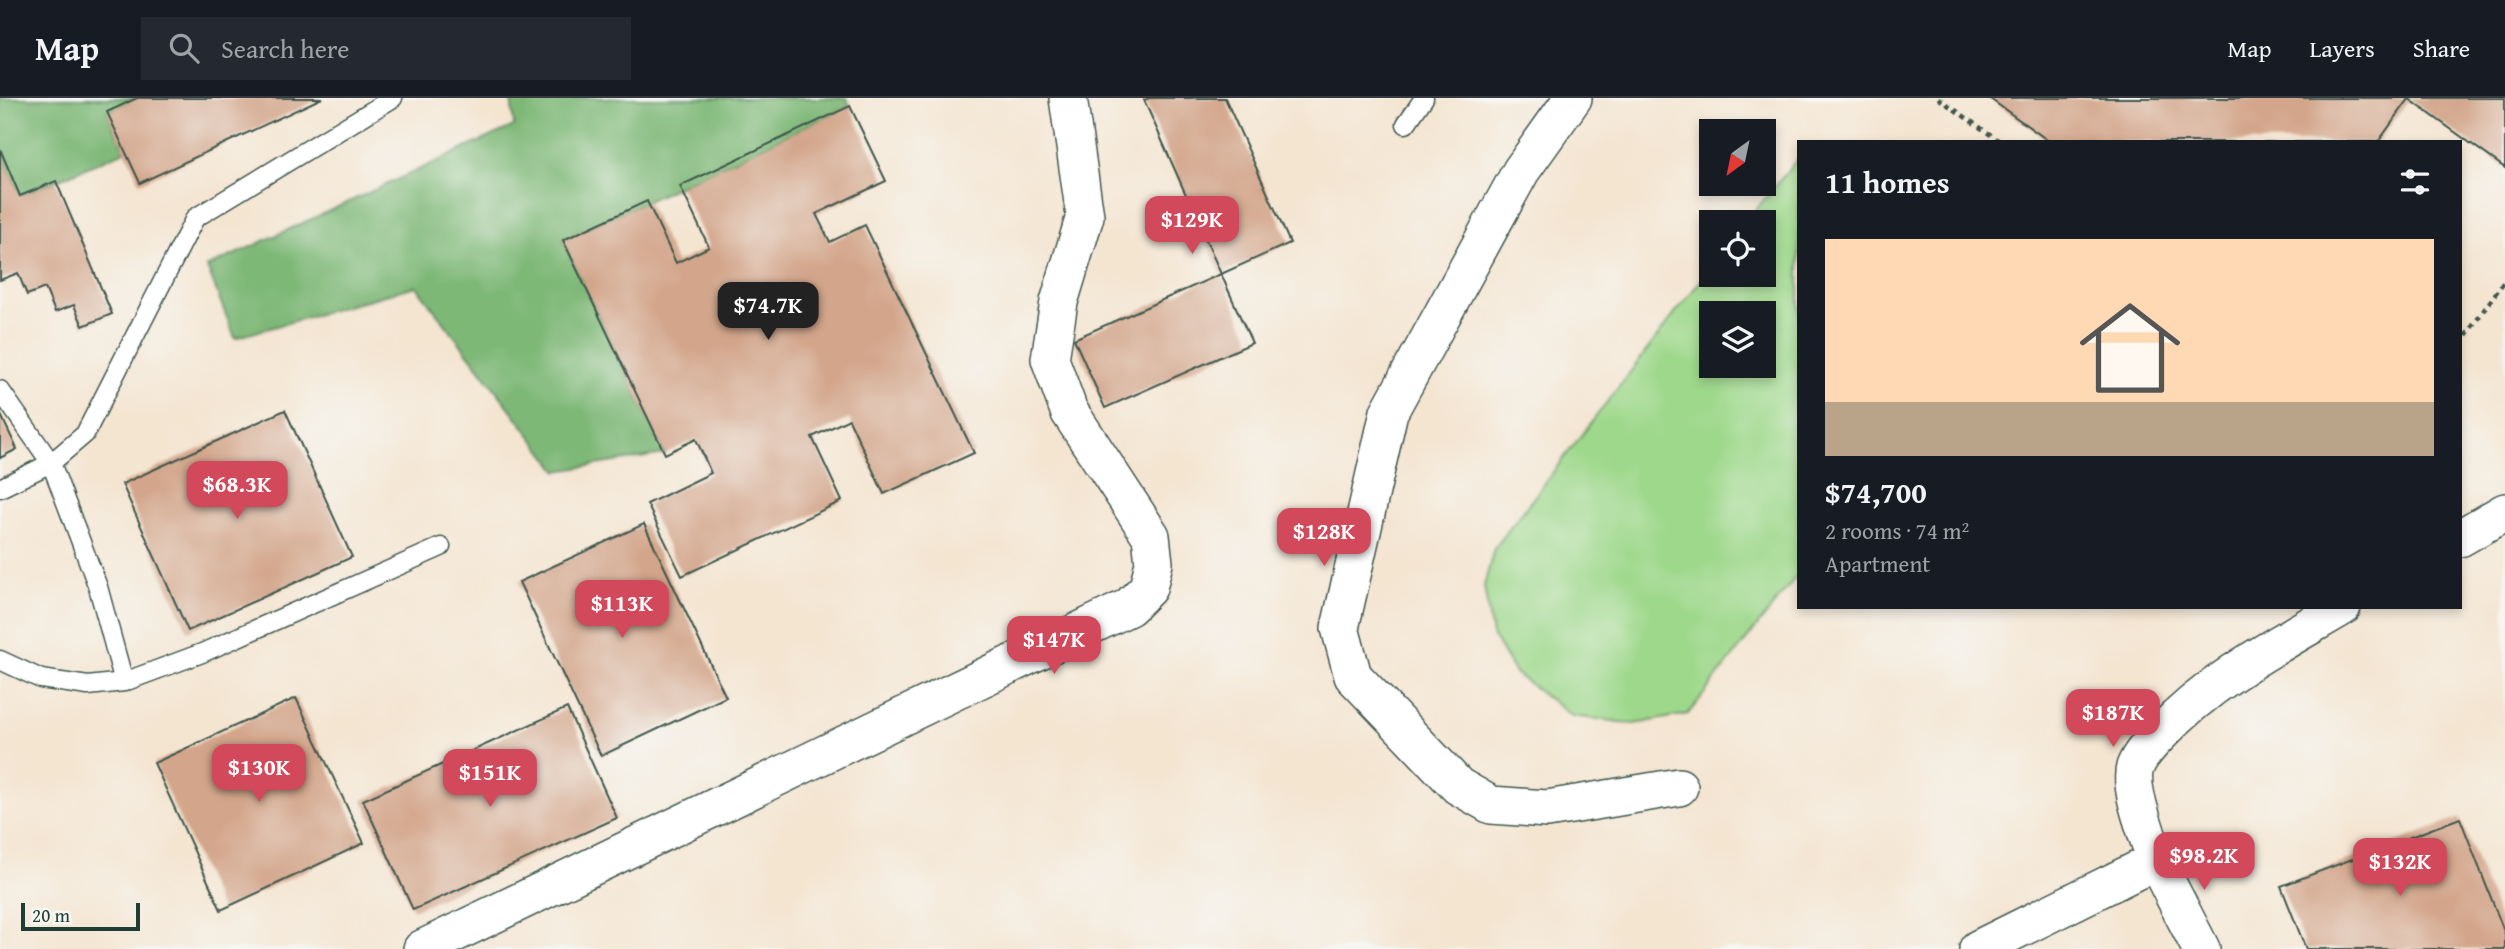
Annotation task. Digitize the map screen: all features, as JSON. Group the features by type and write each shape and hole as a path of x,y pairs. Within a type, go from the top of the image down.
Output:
{"street":[{"path":"422,949 1129,607 1148,588 1154,563 1151,536 1069,411 1050,359 1059,302 1085,216 1068,98"},
{"path":"1573,98 1521,171 1390,412 1340,628 1353,676 1458,786 1491,805 1547,809 1679,788"},
{"path":"2462,537 2505,512"},
{"path":"2201,949 2156,861 2135,788 2135,768 2148,746 2178,715 2226,675 2339,609"},
{"path":"1978,949 2156,861"}],"lane":[{"path":"0,488 51,463 85,433 176,250 195,218 393,98"},
{"path":"1406,124 1424,98"},
{"path":"0,390 51,463 98,587 124,682"},
{"path":"0,660 41,679 88,686 124,682 202,653 441,547"}],"path":[{"path":"1938,98 1998,140"},
{"path":"2462,341 2505,281"}],"green space":[{"path":"0,98 137,98 107,112 125,151 20,196 0,149"},
{"path":"511,98 847,98 850,106 563,240 665,454 558,471 416,286 235,338 207,267 514,126"},
{"path":"1797,159 1797,576 1688,714 1634,724 1572,716 1515,673 1492,635 1484,586 1494,549 1699,283 1699,287 1776,287 1776,210 1756,210 1767,196 1776,196 1776,185"}],"building":[{"path":"137,98 322,98 140,183 107,112"},
{"path":"1225,98 1290,243 1221,274 1144,100"},
{"path":"1989,98 2505,98 2505,168 2409,99 2379,140 2047,140"},
{"path":"850,106 886,181 816,214 830,242 865,225 974,453 884,494 849,419 812,437 842,501 682,576 647,504 711,473 696,439 665,454 563,240 647,201 676,263 709,247 680,186"},
{"path":"0,149 20,196 56,181 112,314 83,326 74,305 55,312 45,288 27,295 18,273 0,280"},
{"path":"1221,274 1252,343 1105,408 1074,339"},
{"path":"285,410 352,557 188,631 122,484"},
{"path":"0,413 17,449 0,458"},
{"path":"644,524 726,697 601,756 519,582"},
{"path":"296,698 364,843 221,910 154,763"},
{"path":"567,708 617,818 413,910 363,800"},
{"path":"2460,818 2505,934 2505,949 2306,949 2281,886"}]}
